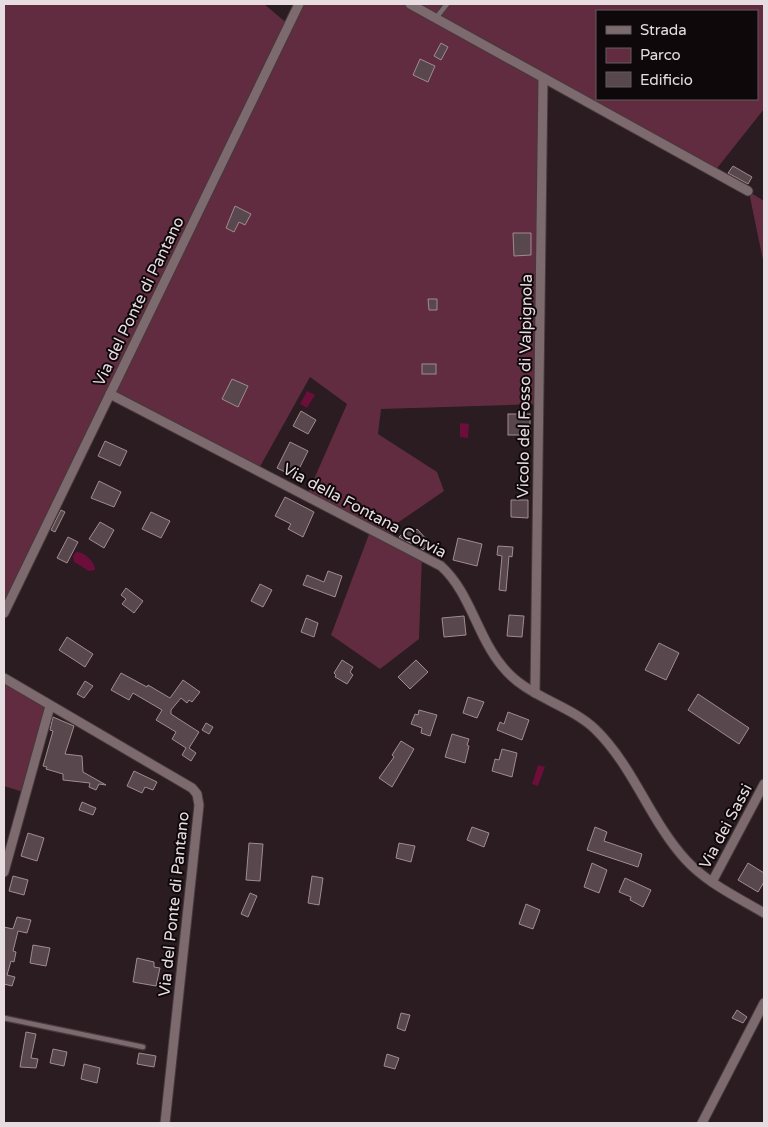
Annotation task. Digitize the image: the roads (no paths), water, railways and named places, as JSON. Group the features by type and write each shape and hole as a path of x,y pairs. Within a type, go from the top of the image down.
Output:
{"street":[{"name":"Via del Ponte di Pantano","path":"4,612 299,4"},
{"path":"410,4 748,191"},
{"name":"Vicolo del Fosso di Valpignola","path":"535,693 543,78"},
{"name":"Via della Fontana Corvia","path":"110,394 438,564 458,587 497,660 516,682 578,715 599,733 622,762 681,854 694,869 764,913"},
{"name":"Via del Ponte di Pantano","path":"4,678 192,788 198,794 199,805 165,1123"},
{"path":"4,872 50,706"},
{"name":"Via dei Sassi","path":"712,882 764,784"},
{"path":"702,1123 764,1003"}],"lane":[{"path":"436,18 447,4"},
{"path":"4,1018 143,1047"}]}
